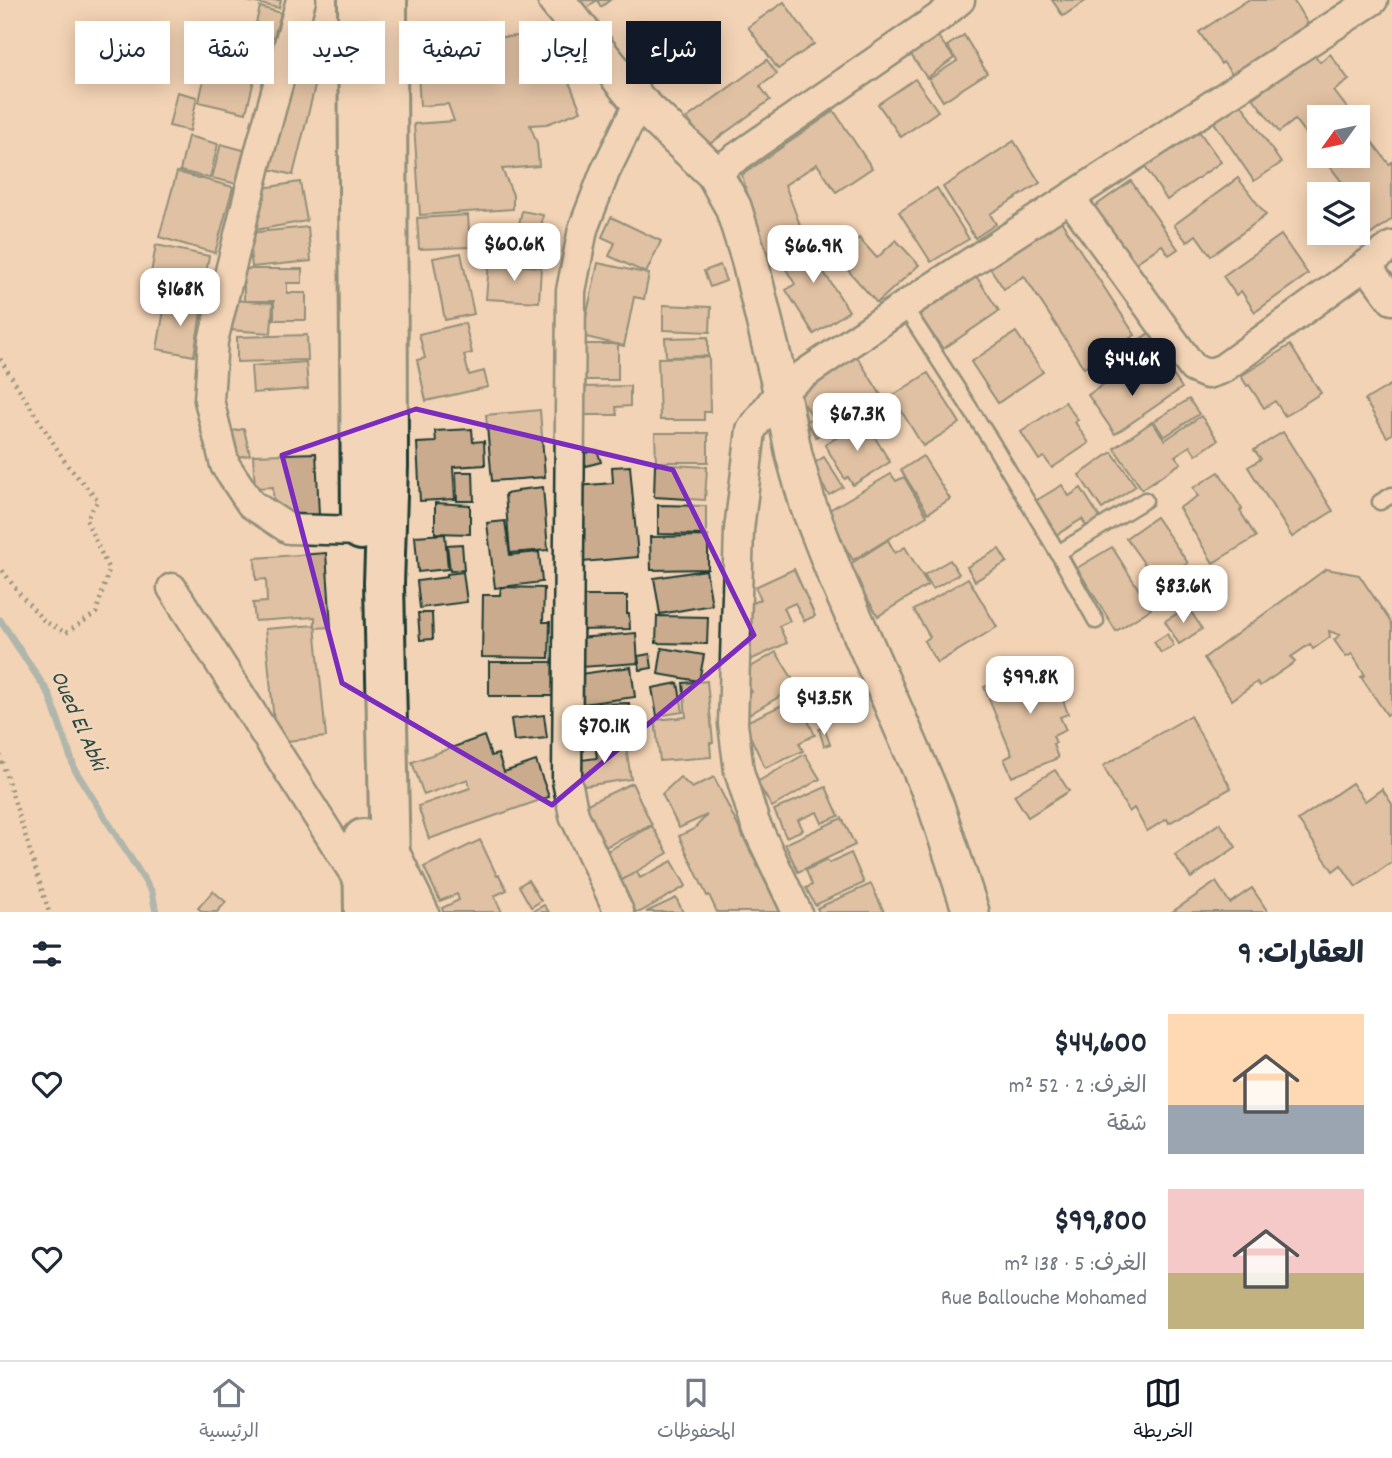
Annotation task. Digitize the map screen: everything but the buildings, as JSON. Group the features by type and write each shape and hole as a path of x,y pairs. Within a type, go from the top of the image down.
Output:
{"main road":[{"path":"358,0 361,531 373,904"},
{"path":"373,904 390,840 384,583 388,466 387,0"}],"street":[{"path":"301,0 257,161 213,341 209,400 225,465 251,505 289,528 361,531"},
{"path":"556,0 639,102 714,173 733,207 749,258 794,455 821,540 936,806 971,912"},
{"path":"714,173 936,9 960,0"},
{"path":"797,912 755,823 738,771 733,724 738,530 751,430 781,390 904,306 1373,0"},
{"path":"619,912 574,815 567,781 571,291 583,229 605,172 639,102"},
{"path":"1070,198 1193,368 1207,374 1222,369 1392,246"},
{"path":"1366,265 1392,300"},
{"path":"172,588 373,904"},
{"path":"390,840 424,912"}],"lane":[{"path":"904,306 991,441 1096,621"},
{"path":"1058,553 1145,500"}],"path":[{"path":"0,359 68,466 98,500 86,520 109,570 96,613 66,633 44,621 0,567"},
{"path":"0,755 49,912"}],"highlighted area":[{"path":"416,409 673,470 754,635 552,805 342,683 282,455"}],"waterway":[{"name":"Oued El Abki","path":"0,620 49,694 75,770 152,892 156,912"}]}
